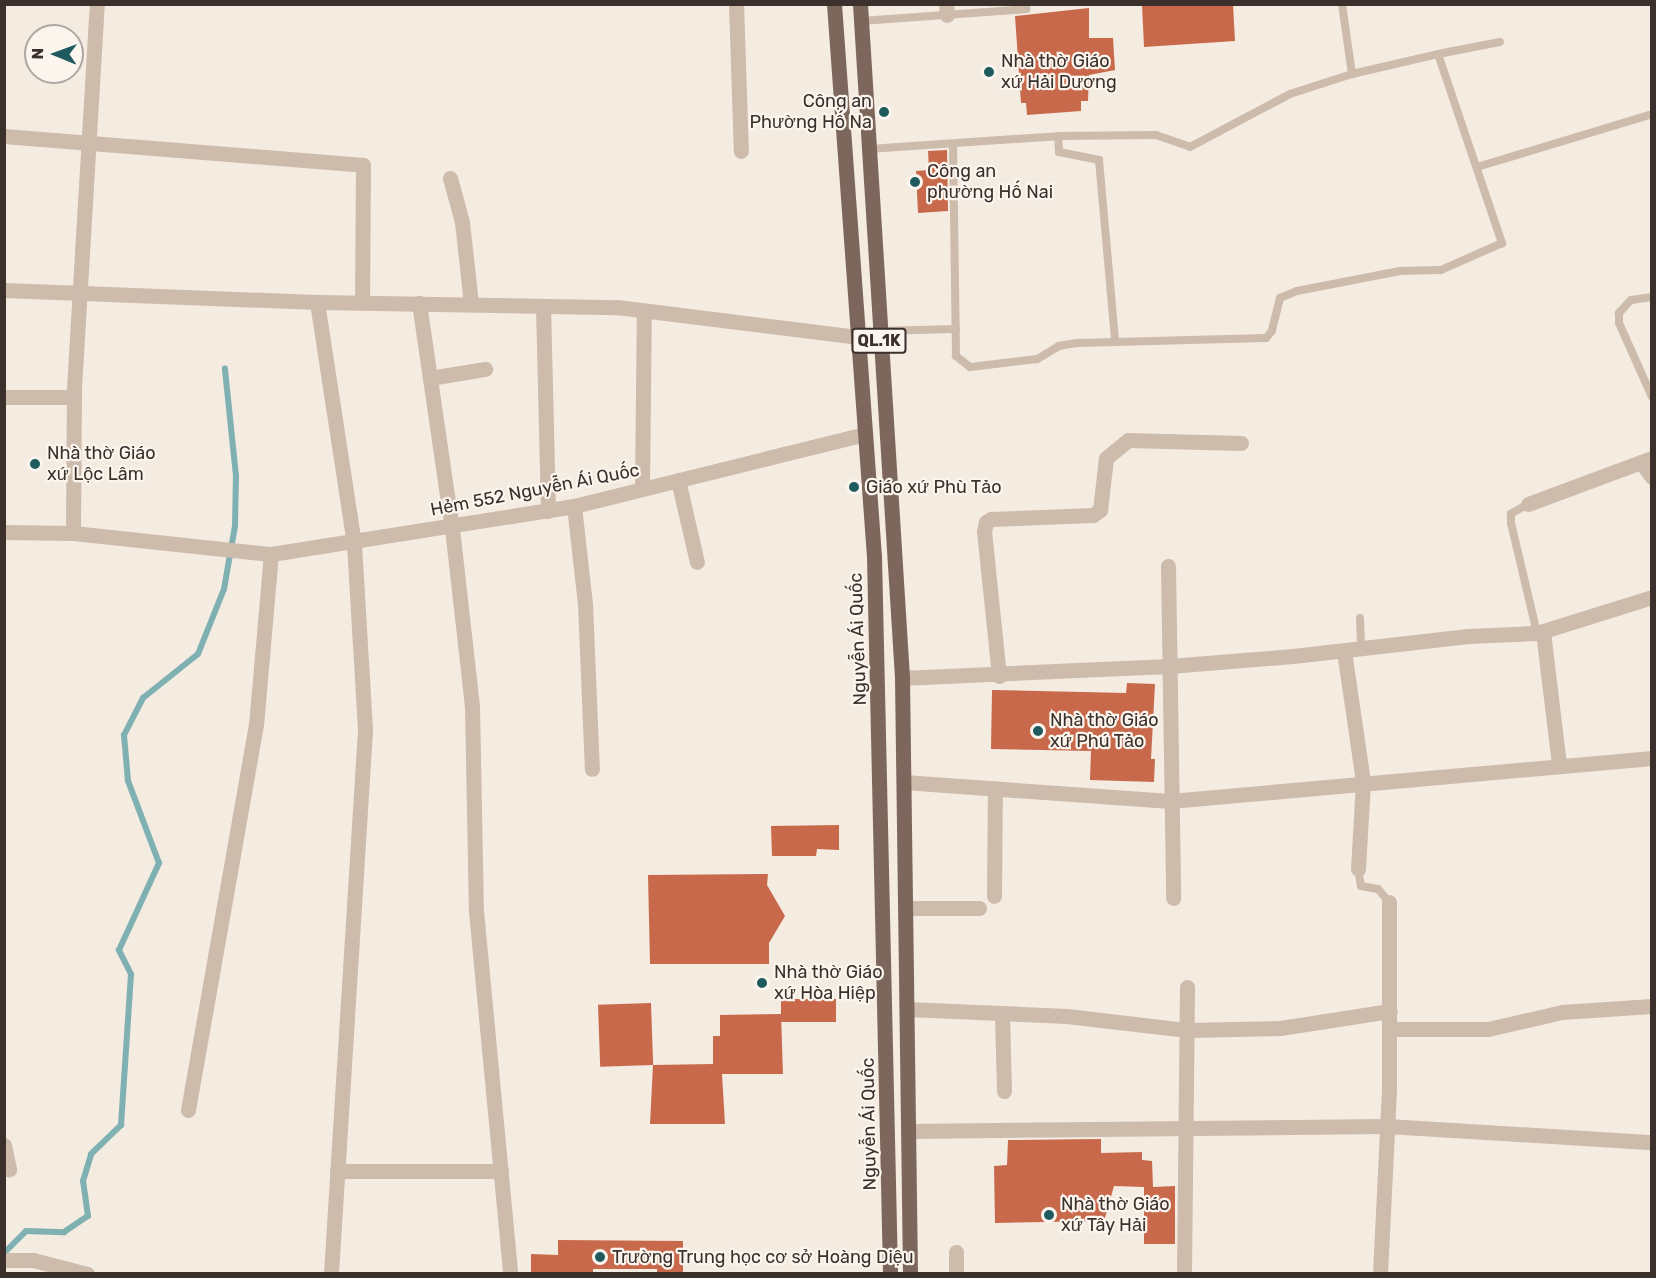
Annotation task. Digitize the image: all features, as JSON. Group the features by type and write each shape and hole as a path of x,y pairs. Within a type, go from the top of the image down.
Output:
{"main road":[{"name":"Nguyễn Ái Quốc","path":"834,4 859,337 879,680 890,1274"},
{"name":"QL.1K","path":"860,4 867,149 902,678 907,908 910,1274"},
{"path":"879,680 902,678"}],"street":[{"path":"73,533 74,397 97,4"},
{"path":"736,4 741,151"},
{"path":"4,136 363,165 362,303"},
{"path":"450,178 462,222 471,304"},
{"path":"4,290 644,311 859,337"},
{"path":"317,302 354,544 366,730 331,1274"},
{"path":"419,303 452,528 472,706 476,911 510,1274"},
{"path":"543,306 548,511"},
{"path":"642,489 644,311"},
{"path":"430,378 485,369"},
{"path":"4,397 74,397"},
{"name":"Hẻm 552 Nguyễn Ái Quốc","path":"4,532 73,533 271,555 354,544 574,506 865,434"},
{"path":"999,676 984,532 987,522 991,519 1093,515 1100,510 1106,458 1128,440 1241,443"},
{"path":"1528,504 1646,460 1652,477"},
{"path":"678,480 697,562"},
{"path":"574,506 585,604 592,769"},
{"path":"188,1110 255,724 271,555"},
{"path":"1168,566 1173,897"},
{"path":"902,678 999,676 1168,666 1344,651 1468,636 1540,632 1652,597"},
{"path":"1540,632 1559,764"},
{"path":"1344,651 1363,782 1358,869"},
{"path":"904,782 1170,801 1559,764 1652,758"},
{"path":"994,896 995,789"},
{"path":"1380,1274 1390,1029 1389,902"},
{"path":"907,908 979,908"},
{"path":"1184,1274 1187,987"},
{"path":"1390,1029 1488,1029 1562,1012 1652,1006"},
{"path":"907,1009 1129,1021 1187,1030 1280,1028 1390,1011"},
{"path":"1002,1014 1004,1091"},
{"path":"908,1131 1186,1126 1387,1126 1652,1142"},
{"path":"4,1145 9,1169"},
{"path":"337,1171 501,1171"},
{"path":"956,1252 956,1274"},
{"path":"4,1260 33,1260 87,1274"}],"lane":[{"path":"1342,4 1352,74"},
{"path":"861,21 947,10 1027,9"},
{"path":"867,149 953,145 1058,136 1156,135 1191,147 1254,110 1352,74 1500,42"},
{"path":"953,145 956,356 970,367 1037,359 1059,346 1115,340 1266,338 1272,331 1280,298 1297,291 1400,271 1441,270 1502,243 1438,54"},
{"path":"1477,167 1652,114"},
{"path":"1058,136 1059,152 1099,160 1115,340"},
{"path":"1652,297 1631,300 1619,313 1619,323 1652,397"},
{"path":"879,331 956,328"},
{"path":"1528,504 1510,514 1540,632"},
{"path":"1360,618 1360,648"},
{"path":"1358,869 1361,886 1378,889 1389,902"}],"building":[{"path":"1142,4 1233,4 1235,41 1144,47"},
{"path":"1089,8 1089,38 1113,38 1115,70 1089,75 1088,101 1081,101 1081,111 1027,115 1026,103 1021,103 1015,16"},
{"path":"947,150 948,211 918,213 916,171 929,170 928,151"},
{"path":"1127,683 1155,684 1151,759 1155,759 1154,782 1090,780 1091,751 991,749 992,690 1126,693"},
{"path":"839,825 839,850 817,849 816,856 772,856 771,826"},
{"path":"768,874 767,885 785,916 769,943 769,964 650,964 648,875"},
{"path":"781,999 836,999 836,1022 781,1022"},
{"path":"651,1003 653,1065 600,1067 598,1005"},
{"path":"781,1014 783,1074 722,1074 725,1124 650,1124 653,1065 713,1064 713,1036 720,1036 720,1015"},
{"path":"1101,1139 1101,1153 1142,1152 1142,1160 1152,1161 1153,1187 1175,1186 1175,1244 1144,1244 1144,1187 1114,1186 1104,1221 995,1223 994,1166 1007,1165 1008,1140"},
{"name":"Trường Trung học cơ sở Hoàng Diệu","path":"558,1240 683,1241 683,1274 657,1274 657,1269 593,1269 593,1274 531,1274 531,1254 558,1255"}],"waterway":[{"path":"4,1253 26,1231 64,1232 88,1216 83,1181 91,1154 121,1125 131,974 119,950 159,863 128,781 124,735 143,698 198,654 224,589 235,526 236,476 225,369"}],"place":[{"name":"Nhà thờ Giáo xứ Hải Dương","path":"989,72"},
{"name":"Công an Phường Hố Na","path":"884,112"},
{"name":"Công an phường Hố Nai","path":"915,182"},
{"name":"Nhà thờ Giáo xứ Lộc Lâm","path":"35,464"},
{"name":"Giáo xứ Phù Tảo","path":"854,487"},
{"name":"Nhà thờ Giáo xứ Phú Tảo","path":"1038,731"},
{"name":"Nhà thờ Giáo xứ Hòa Hiệp","path":"762,983"},
{"name":"Nhà thờ Giáo xứ Tây Hải","path":"1049,1215"},
{"name":"Trường Trung học cơ sở Hoàng Diệu","path":"600,1257"}]}
